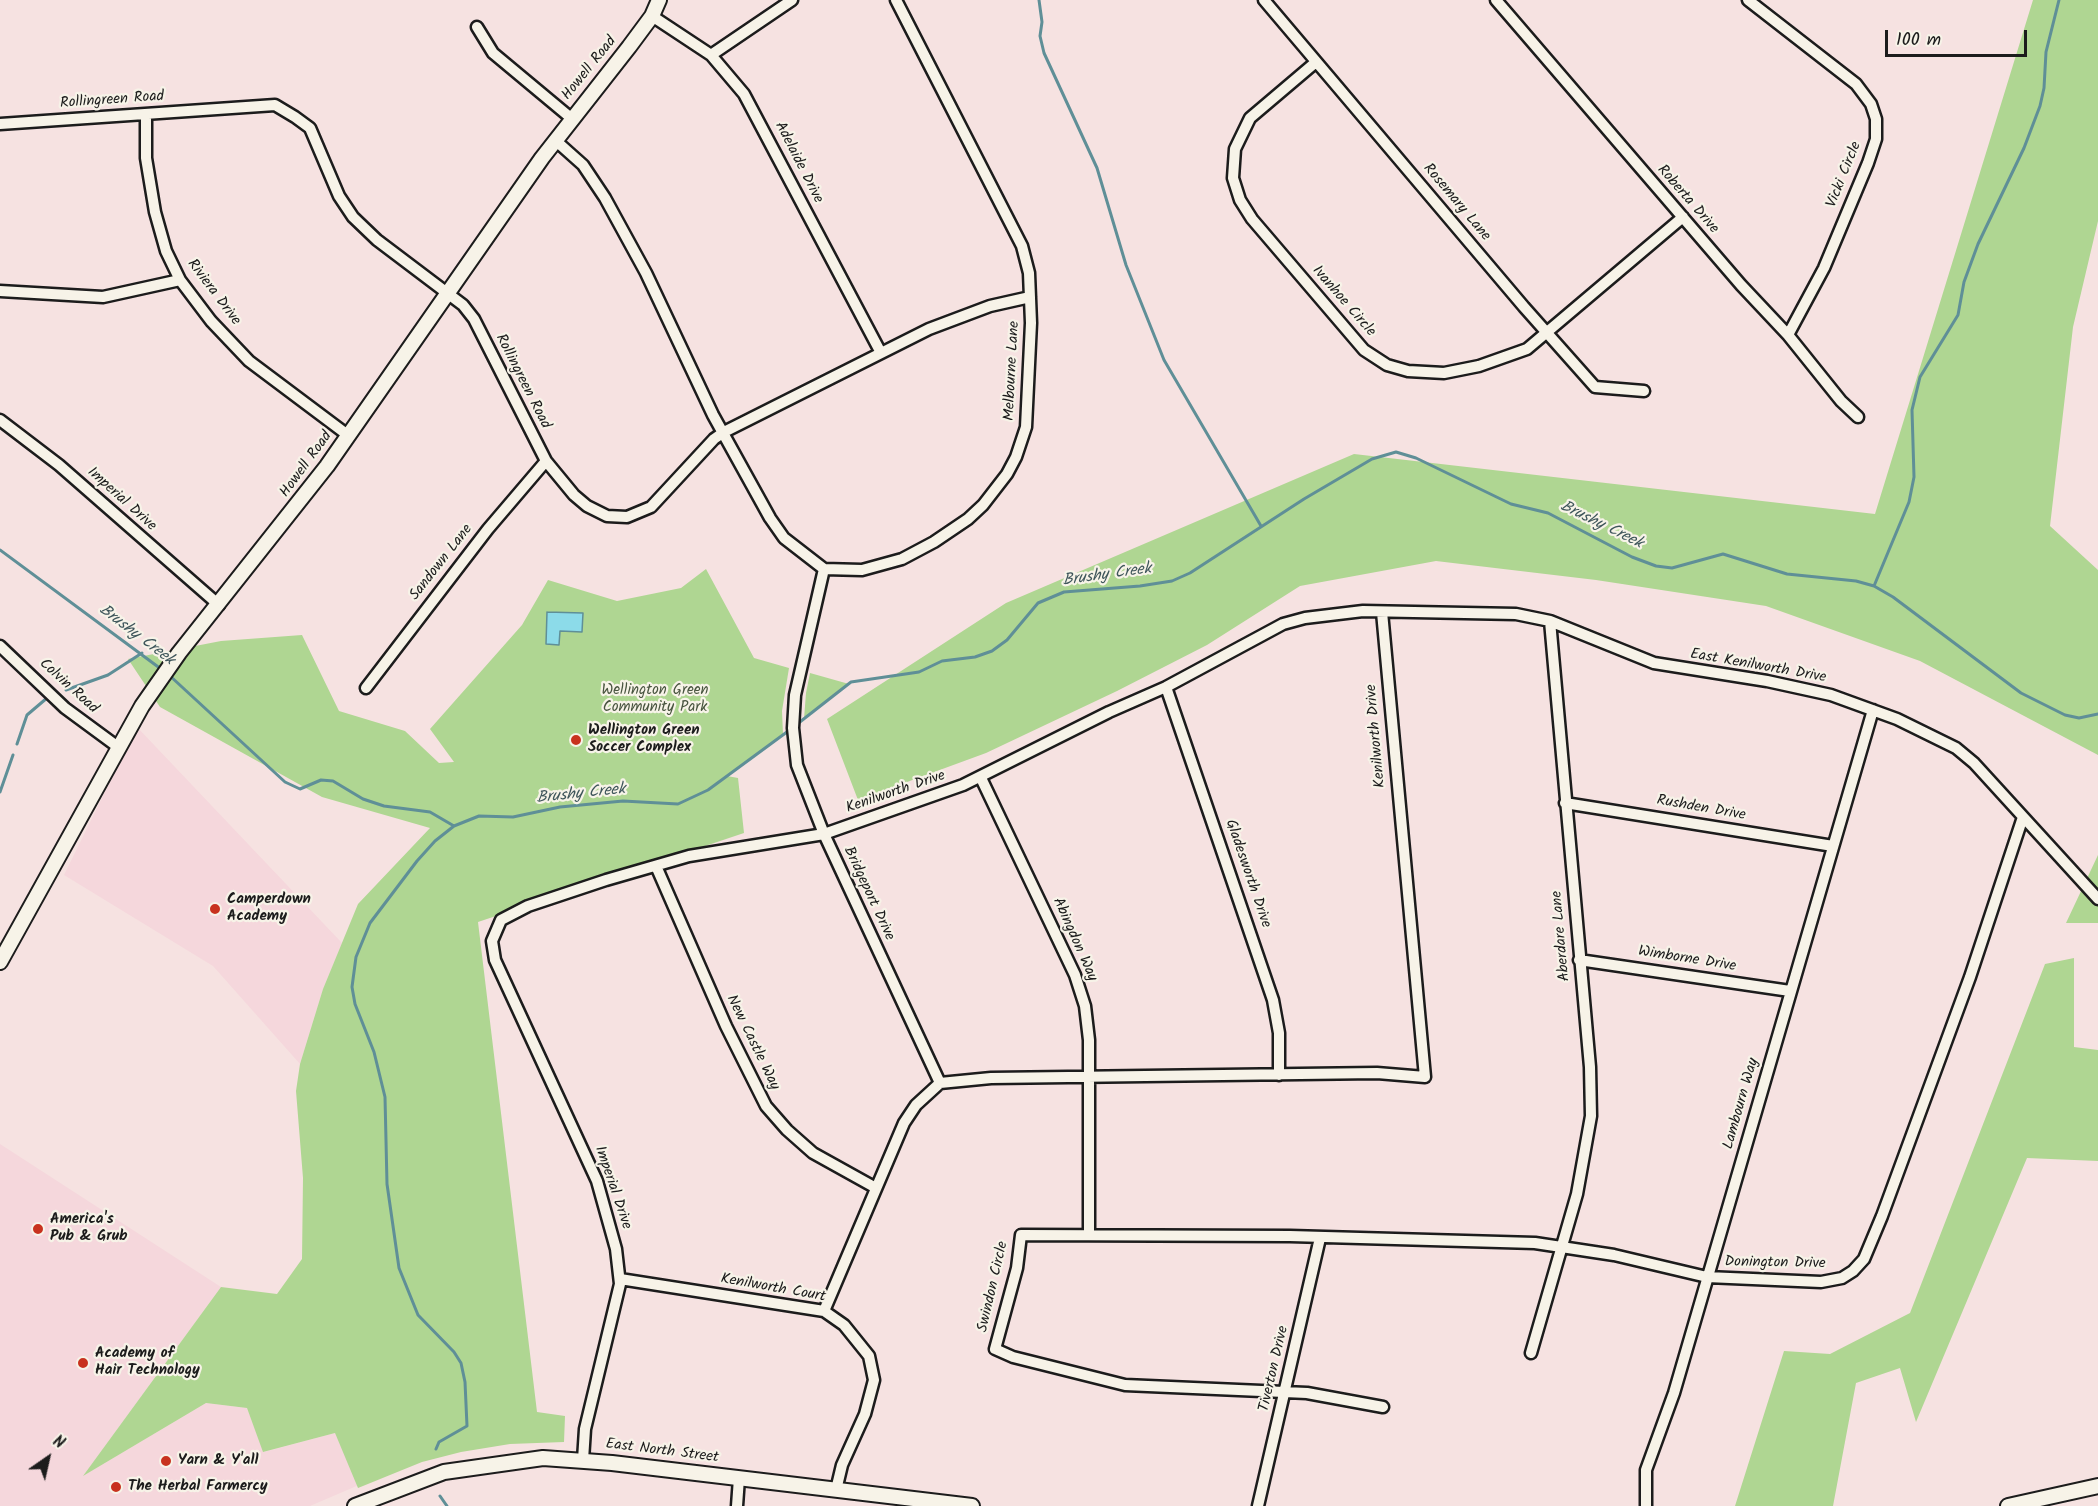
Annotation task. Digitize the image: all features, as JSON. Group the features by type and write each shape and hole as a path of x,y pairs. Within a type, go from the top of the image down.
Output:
{"main road":[{"name":"Howell Road","path":"0,962 66,847 118,747 149,696 179,653 291,514 349,436 555,140 652,16 659,0"},
{"name":"East North Street","path":"355,1506 423,1478 463,1468 533,1459 583,1460 972,1506"},
{"path":"2008,1506 2098,1486"}],"street":[{"path":"711,55 792,0"},
{"name":"Melbourne Lane","path":"824,569 862,570 910,555 968,519 996,490 1016,457 1026,427 1031,353 1028,261 896,0"},
{"name":"Rosemary Lane","path":"1264,0 1595,387 1644,392"},
{"name":"Roberta Drive","path":"1496,0 1788,335 1840,401 1858,417"},
{"name":"Vicki Circle","path":"1748,0 1856,84 1871,104 1876,119 1876,139 1868,163 1824,268 1788,335"},
{"name":"Adelaide Drive","path":"652,16 711,55 756,113 859,316 881,353"},
{"path":"477,27 493,53 571,118"},
{"name":"Ivanhoe Circle","path":"1316,62 1256,111 1237,142 1233,157 1233,178 1240,200 1252,219 1364,350 1387,365 1421,373 1464,370 1527,349 1683,217"},
{"name":"Rollingreen Road","path":"0,124 275,105 310,128 339,196 353,217 377,240 463,305 474,319 546,461 561,482 587,506 607,516 627,518 645,511 657,502 704,450 724,432 960,316 1030,297"},
{"name":"Riviera Drive","path":"146,114 146,158 155,212 166,251 180,280 211,321 249,361 349,436"},
{"path":"555,140 583,165 604,198 646,273 724,432 777,530 790,544 824,569"},
{"path":"0,291 103,297 180,280"},
{"name":"Imperial Drive","path":"0,420 59,465 219,604"},
{"name":"Sandown Lane","path":"366,688 481,538 546,461"},
{"name":"Bridgeport Drive","path":"824,569 798,679 794,706 794,744 802,779 824,834 940,1083"},
{"name":"East Kenilworth Drive","path":"1382,612 1503,613 1550,621 1654,663 1794,686 1873,710 1925,731 1956,748 2098,899"},
{"name":"Kenilworth Drive","path":"492,941 497,927 510,913 606,880 689,856 824,834 981,778 1077,727 1166,687 1261,633 1283,624 1338,613 1382,612 1425,1077 1377,1072 959,1079 940,1083"},
{"name":"Aberdare Lane","path":"1532,1353 1582,1174 1591,1116 1590,1066 1550,621"},
{"name":"Colvin Road","path":"0,646 66,708 118,747"},
{"name":"Gladesworth Drive","path":"1166,687 1273,1000 1280,1034 1279,1075"},
{"name":"Lambourn Way","path":"1646,1506 1646,1470 1674,1393 1873,710"},
{"name":"Abingdon Way","path":"981,778 1079,984 1088,1021 1089,1235"},
{"name":"Rushden Drive","path":"1565,803 1833,846"},
{"name":"Donington Drive","path":"1320,1238 1563,1245 1707,1277 1829,1281 1847,1275 1864,1259 1952,1028 2023,817"},
{"name":"New Castle Way","path":"657,866 726,1026 766,1106 787,1131 813,1153 876,1188"},
{"name":"Imperial Drive","path":"492,941 497,966 597,1181 612,1231 620,1279 585,1429 583,1460"},
{"name":"Wimborne Drive","path":"1579,960 1791,991"},
{"path":"824,1311 908,1115 940,1083"},
{"name":"Swindon Circle","path":"1285,1391 1125,1385 1024,1360 995,1349 1017,1268 1021,1235 1320,1238"},
{"name":"Tiverton Drive","path":"1258,1506 1320,1238"},
{"name":"Kenilworth Court","path":"620,1279 824,1311 858,1339 869,1356 873,1372 872,1394 842,1465 836,1490"},
{"path":"1285,1391 1383,1407"},
{"path":"737,1506 739,1478"}],"shaded area":[{"name":"Camperdown Academy","path":"137,727 342,943 323,989 300,1064 213,966 64,875"},
{"path":"0,1144 221,1287 84,1475 206,1403 247,1408 264,1452 335,1433 359,1485 310,1506 0,1506"}],"green space":[{"path":"2033,0 2098,0 2098,221 2073,327 2050,526 2098,570 2098,755 1920,661 1766,606 1596,580 1436,561 1300,586 1207,645 1117,691 986,753 858,800 827,719 1006,603 1354,454 1875,514"},
{"name":"Wellington Green Community Park","path":"706,569 754,658 789,668 782,711 783,734 727,776 738,778 744,833 478,922 537,1412 565,1416 564,1442 510,1444 461,1452 422,1462 358,1488 335,1433 263,1452 247,1408 206,1403 83,1476 221,1287 277,1294 302,1259 303,1178 296,1091 300,1064 323,989 358,904 430,828 322,797 160,707 128,659 221,641 302,635 339,711 405,731 439,763 454,762 430,729 522,625 548,580 617,601 681,588"},
{"path":"810,673 849,684 804,719 806,693"},
{"path":"2098,855 2098,923 2066,923"},
{"path":"2074,958 2074,1047 2098,1050 2098,1161 2027,1158 1916,1422 1900,1368 1856,1383 1833,1506 1735,1506 1784,1351 1830,1354 1910,1313 2045,964"}],"water":[{"path":"547,612 583,613 582,632 560,631 559,645 546,644"}],"waterway":[{"path":"1039,0 1042,22 1040,36 1044,53 1097,168 1126,265 1164,360 1261,526"},
{"path":"1874,586 1909,502 1914,477 1912,410 1920,377 1958,315 1964,282 1978,244 2024,148 2040,106 2044,88 2046,52 2059,0"},
{"name":"Brushy Creek","path":"796,725 851,682 919,672 942,661 975,657 992,651 1007,640 1038,603 1064,592 1140,586 1172,581 1190,573 1304,499 1372,459 1396,452 1416,458 1511,504 1548,513 1632,557 1656,566 1672,568 1723,554 1787,574 1856,581 1874,586 1893,597 2021,693 2065,715 2079,718 2098,714"},
{"name":"Brushy Creek","path":"0,550 161,669"},
{"path":"66,690 108,675 142,653"},
{"name":"Brushy Creek","path":"169,675 285,782 300,789 321,780 333,781 363,799 384,806 430,812 454,826"},
{"path":"17,744 27,715 47,698"},
{"path":"436,1449 439,1442 467,1426 465,1382 461,1363 454,1352 418,1315 399,1268 387,1184 385,1097 374,1052 355,1004 352,987 356,957 370,923 417,861 435,841 454,826 479,816 513,817 560,807 623,801 678,804 708,790 791,729"},
{"path":"0,792 13,755"},
{"path":"440,1496 447,1506"}],"place":[{"name":"Wellington Green Soccer Complex","path":"576,740"},
{"name":"Camperdown Academy","path":"215,909"},
{"name":"America's Pub & Grub","path":"38,1229"},
{"name":"Academy of Hair Technology","path":"83,1363"},
{"name":"Yarn & Y'all","path":"166,1461"},
{"name":"The Herbal Farmercy","path":"116,1487"}]}
